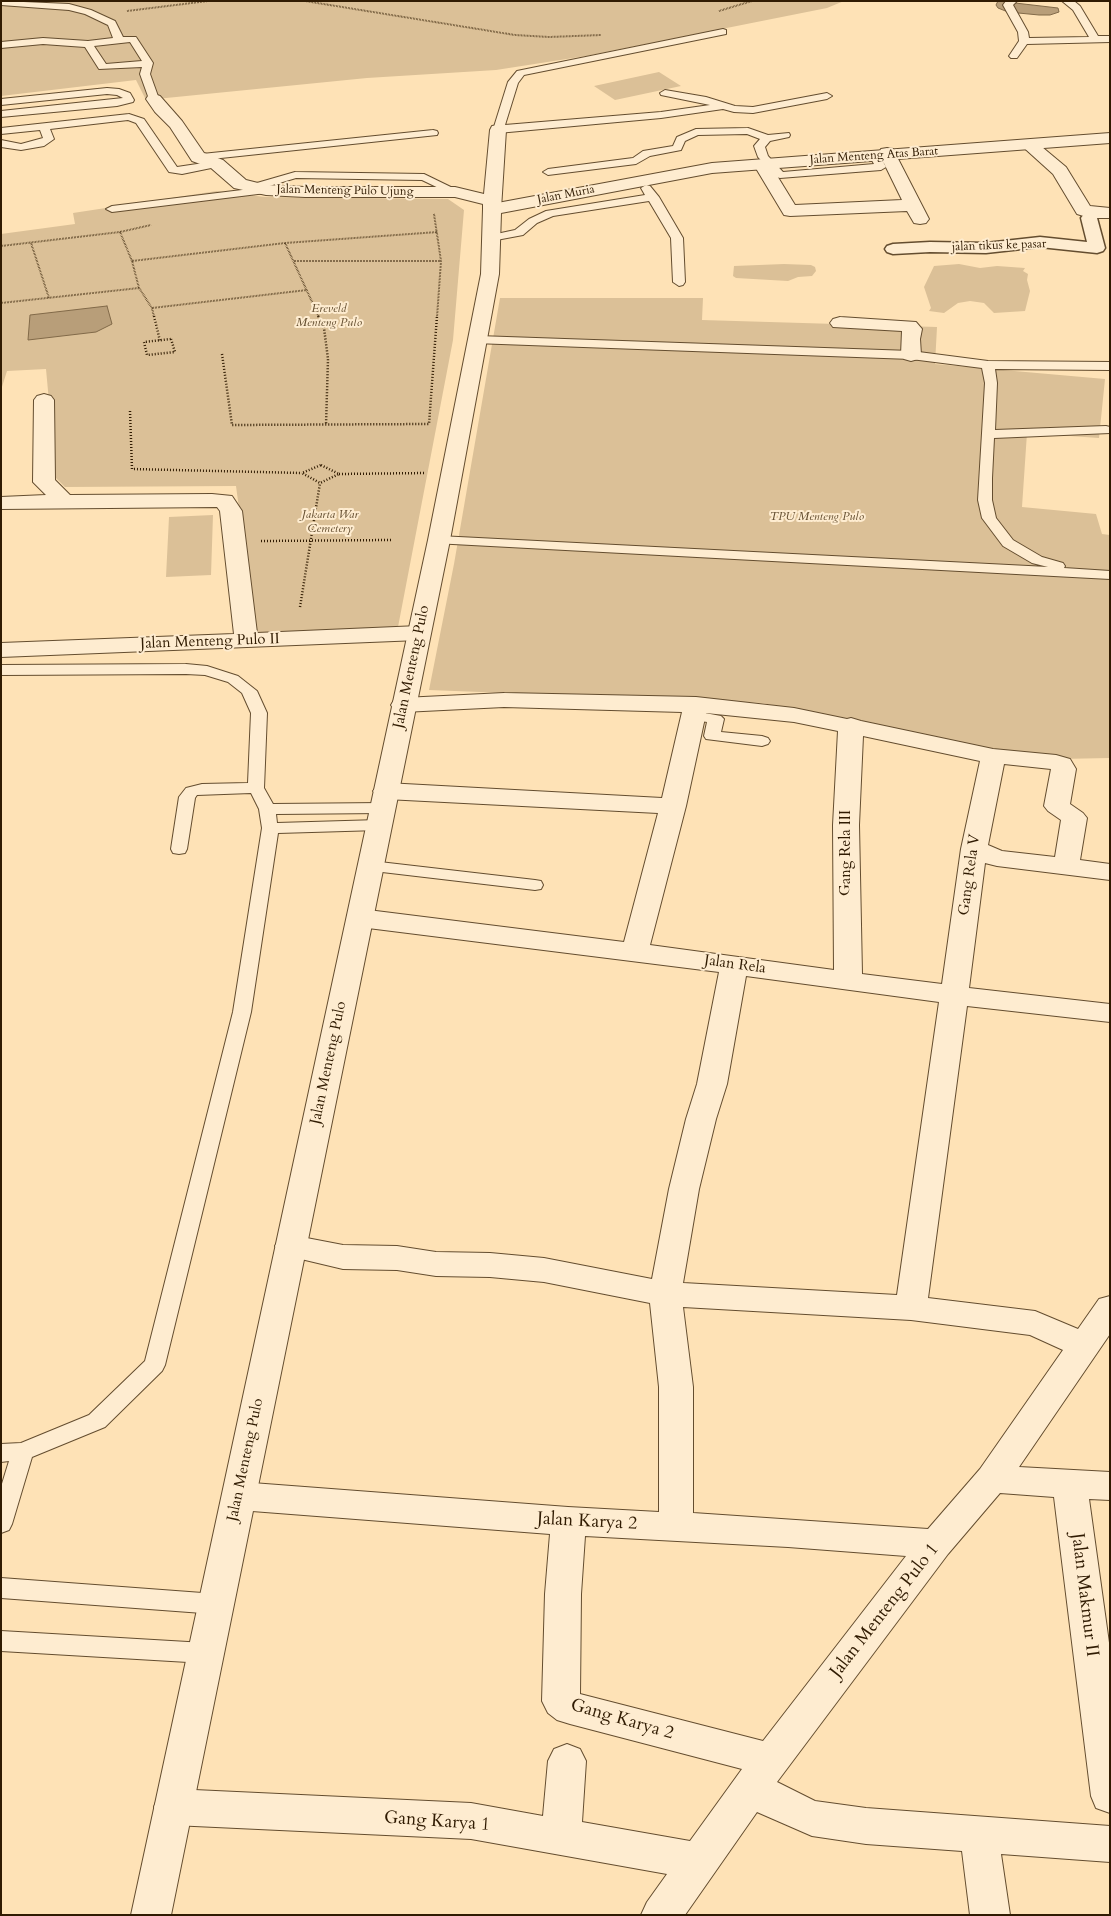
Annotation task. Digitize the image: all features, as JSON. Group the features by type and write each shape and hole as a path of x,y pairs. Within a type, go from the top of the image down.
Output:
{"street":[{"path":"154,99 176,124 198,158"},
{"path":"492,205 498,132"},
{"name":"Jalan Menteng Atas Barat","path":"640,180 712,168 880,154 1030,146 1110,138"},
{"path":"1030,146 1060,170 1083,210 1101,213"},
{"path":"880,154 922,221"},
{"name":"Jalan Menteng Pulo Ujung","path":"198,158 217,164 240,184 260,188 341,184 455,192 492,205"},
{"path":"766,165 790,210 913,205"},
{"name":"Jalan Muria","path":"492,205 640,180"},
{"name":"Jalan Menteng Pulo","path":"151,1915 439,540 490,274 492,205"},
{"name":"jalan tikus ke pasar","path":"893,249 930,247 986,248 1040,242 1097,248 1089,218 1101,213"},
{"path":"840,323 909,326 912,329 910,339 911,355"},
{"path":"44,400 44,482 65,501"},
{"path":"1,503 212,500 224,502 231,511 246,642"},
{"name":"Jalan Menteng Pulo II","path":"1,650 246,642 419,633"},
{"path":"404,705 504,700 695,710 750,708 851,725 993,756 1061,764 1064,769 1057,806 1074,818 1066,867"},
{"path":"635,952 673,806 695,710"},
{"name":"Gang Rela III","path":"848,980 846,825 851,725"},
{"name":"Gang Rela V","path":"911,1308 974,848 993,756"},
{"path":"383,808 673,806"},
{"path":"974,848 997,858 1110,872"},
{"name":"Jalan Rela","path":"360,918 635,952 953,995 1110,1013"},
{"path":"676,1527 676,1387 665,1294 684,1189 701,1118 712,1084 734,966"},
{"path":"291,1246 343,1257 397,1258 436,1264 490,1265 544,1270 665,1294 911,1308 1034,1322 1083,1345"},
{"name":"Jalan Menteng Pulo 1","path":"661,1915 762,1773 936,1544 992,1479 1110,1308"},
{"path":"992,1479 1110,1486"},
{"name":"Jalan Makmur II","path":"1070,1483 1110,1796"},
{"name":"Jalan Karya 2","path":"239,1496 568,1521 788,1533 936,1544"},
{"name":"Gang Karya 2","path":"568,1521 563,1594 561,1701 570,1708 762,1773"},
{"path":"561,1838 567,1761"},
{"path":"762,1773 773,1801 812,1818 866,1826 1110,1844"},
{"name":"Gang Karya 1","path":"173,1808 471,1821 699,1861"},
{"path":"978,1834 990,1915"}],"lane":[{"path":"1012,1 1008,5 1023,32 1024,41 1014,56"},
{"path":"1067,1 1077,8 1095,39"},
{"path":"1,2 69,7 94,14 112,23 119,40"},
{"path":"720,105 661,115 498,132 513,82 521,72 723,32"},
{"path":"1,45 43,41 88,44 133,39 148,63 146,74 154,99"},
{"path":"1024,41 1110,39"},
{"path":"88,44 103,67 148,63"},
{"path":"1,102 107,91 119,92 126,95 129,100 117,103 1,114"},
{"path":"666,93 753,110 827,96"},
{"path":"16,100 30,127"},
{"path":"3,127 44,126 129,117 140,122 162,151 173,170 182,171 217,164"},
{"path":"1,142 8,146 21,147 44,143 48,139 44,126"},
{"path":"548,172 636,161 647,154 677,148 681,139 696,132 748,131 767,138 785,135"},
{"path":"198,158 433,134"},
{"path":"766,165 759,146 767,138"},
{"path":"640,180 653,197 677,238 679,282"},
{"path":"112,210 260,188"},
{"path":"491,238 518,233 534,221 550,213 653,197"},
{"path":"478,340 911,355 988,365 1110,366"},
{"path":"988,365 991,383 985,500 989,518 1008,543 1036,560 1085,574"},
{"path":"989,434 1106,430"},
{"path":"439,540 1110,575"},
{"path":"1,670 186,669 207,671 233,679 249,691 259,713 256,788 267,809 270,828 242,1012 155,1365 97,1421 23,1452 1,1452"},
{"path":"695,710 716,719 712,736 762,741"},
{"path":"178,849 187,798 192,791 202,789 256,788"},
{"path":"267,809 383,808"},
{"path":"270,828 383,808"},
{"path":"371,866 536,886"},
{"path":"1,1524 23,1452"},
{"path":"1,1588 216,1604"},
{"path":"1,1641 205,1654"}],"path":[{"path":"94,14 208,1"},
{"path":"305,1 514,35 549,37 606,35"},
{"path":"222,354 232,425 429,424 441,261 433,208"},
{"path":"118,226 132,261 139,288 152,308 160,341"},
{"path":"1,246 120,232"},
{"path":"132,261 285,243 438,232"},
{"path":"31,243 49,298"},
{"path":"285,243 324,328 328,358 326,425"},
{"path":"294,261 441,261"},
{"path":"1,303 139,288"},
{"path":"152,308 307,290"},
{"path":"171,340 175,352 147,355 144,342 160,341 171,340"},
{"path":"130,411 132,469 302,474 320,483"},
{"path":"302,474 321,465 339,474"},
{"path":"320,483 339,474 452,472"},
{"path":"300,607 320,483"},
{"path":"256,541 391,540"}],"green space":[{"path":"1,1 844,1 827,8 586,56 496,70 367,78 146,100 136,80 1,96"},
{"path":"659,72 681,86 615,100 594,86"},
{"name":"Ereveld Menteng Pulo","path":"217,191 265,197 448,199 464,210 453,340 398,627 256,634 236,486 65,487 56,478 46,369 7,371 1,390 1,234 75,224 73,213"},
{"path":"959,264 980,268 997,266 1025,268 1023,271 1028,274 1027,280 1030,291 1025,311 994,313 984,303 970,301 958,303 944,313 929,311 931,308 924,287 934,266"},
{"path":"811,265 815,267 816,271 812,276 798,277 788,281 736,278 733,276 734,266"},
{"name":"TPU Menteng Pulo","path":"500,298 703,298 702,320 937,327 935,364 1105,379 1099,438 1027,433 1022,507 1096,514 1102,534 1110,535 1110,758 1008,760 763,703 429,690 454,564"},
{"path":"213,515 211,575 166,577 169,517"}],"shaded area":[{"path":"998,1 1058,8 1059,12 1050,15 1039,15 1008,12 998,8 996,5"},
{"path":"107,306 112,324 96,332 28,340 30,315"}],"park label":[{"name":"Jakarta War Cemetery","path":"330,522"}]}
